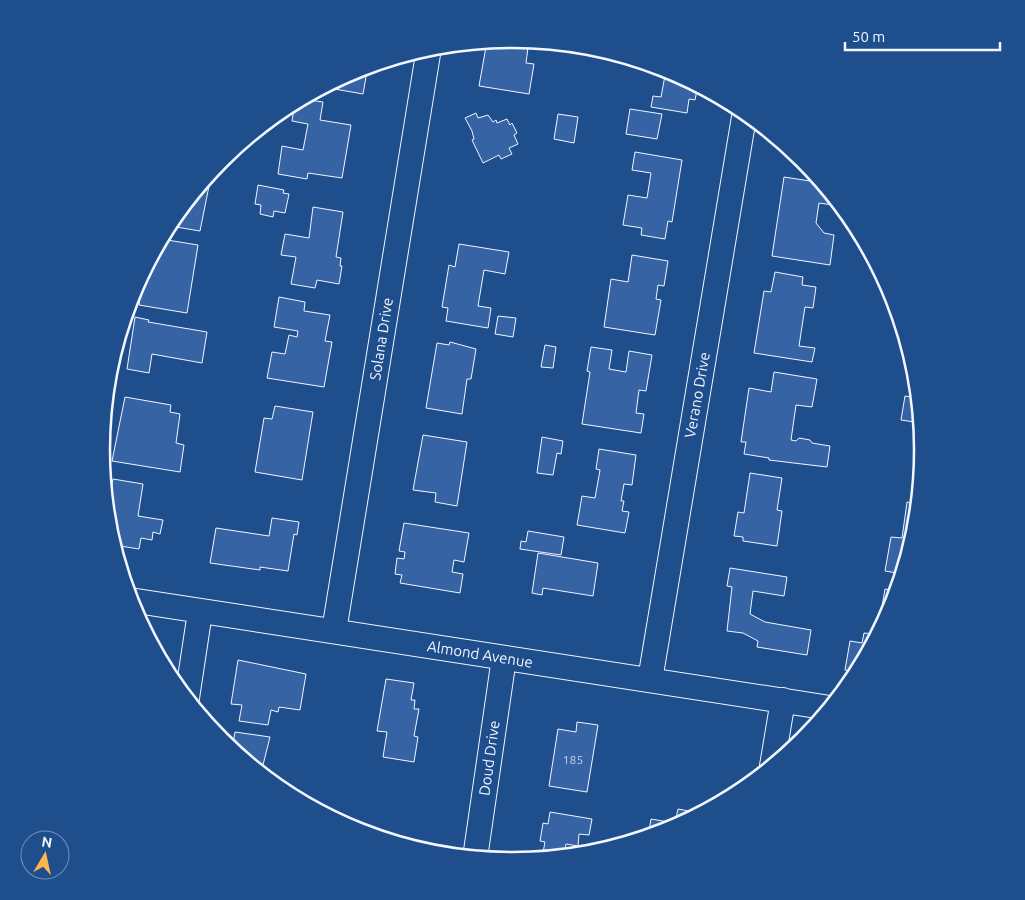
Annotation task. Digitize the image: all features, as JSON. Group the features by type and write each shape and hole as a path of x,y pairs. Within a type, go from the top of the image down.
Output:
{"street":[{"name":"Solana Drive","path":"334,631 428,56"},
{"name":"Verano Drive","path":"650,680 743,120"},
{"name":"Almond Avenue","path":"140,602 822,707"},
{"path":"188,689 200,612"},
{"name":"Doud Drive","path":"476,851 504,658"},
{"path":"774,757 783,700"}],"building":[{"path":"486,48 528,48 526,63 534,64 529,94 479,86"},
{"path":"366,75 363,94 334,89"},
{"path":"665,77 697,92 695,100 689,99 687,113 651,107 653,96 661,97"},
{"path":"312,100 323,102 320,120 351,125 342,178 308,173 307,179 278,174 282,146 303,150 308,124 292,121 293,112"},
{"path":"630,109 662,114 657,139 626,134"},
{"path":"476,113 478,118 488,115 493,122 496,120 497,123 507,119 510,125 512,123 517,133 514,135 518,144 509,148 512,154 501,159 499,155 483,163 472,140 474,139 472,131 465,118"},
{"path":"558,114 578,117 574,143 554,139"},
{"path":"635,152 682,160 672,222 668,221 665,239 641,235 642,228 623,225 628,195 647,198 651,173 632,170"},
{"path":"784,177 812,181 832,205 819,203 816,223 824,233 834,235 830,265 772,256"},
{"path":"258,185 284,190 283,193 289,194 285,213 274,211 273,217 260,214 261,205 255,204"},
{"path":"209,186 200,231 177,227"},
{"path":"313,207 343,212 336,257 341,258 340,266 342,266 339,284 317,280 315,288 291,284 296,257 281,255 285,234 309,238"},
{"path":"169,240 198,245 187,313 139,305 152,272"},
{"path":"459,244 509,252 505,274 484,270 478,306 491,308 488,328 446,321 448,308 442,307 449,265 455,267"},
{"path":"632,255 668,261 664,286 658,285 656,299 661,300 655,335 604,327 611,279 628,282"},
{"path":"775,272 803,277 802,285 816,287 813,308 805,307 799,346 815,348 812,362 754,353 764,291 771,292"},
{"path":"279,297 305,302 304,311 330,315 325,341 332,342 324,387 267,378 272,352 285,354 289,335 297,337 298,331 274,327"},
{"path":"498,316 516,318 513,337 495,334"},
{"path":"135,317 149,320 148,322 207,332 202,363 152,354 149,373 127,369"},
{"path":"450,342 476,349 471,379 467,379 462,414 426,408 437,343 449,345"},
{"path":"545,345 556,347 553,368 541,367"},
{"path":"591,347 612,350 609,369 626,372 629,351 652,355 646,391 639,390 636,413 644,414 641,433 582,424 590,372 587,371"},
{"path":"774,372 817,379 812,407 796,405 791,440 796,441 799,438 810,440 812,443 830,446 827,467 769,460 769,458 744,454 746,442 741,442 749,388 771,392"},
{"path":"905,396 912,397 914,422 901,420"},
{"path":"125,397 171,405 170,412 180,414 176,443 184,445 180,472 112,461"},
{"path":"275,406 313,412 302,480 255,472 264,418 272,419"},
{"path":"423,435 467,442 457,506 435,502 436,493 413,490"},
{"path":"542,437 563,441 561,454 557,453 553,475 537,473"},
{"path":"599,449 636,455 632,485 624,484 621,501 624,501 622,511 629,512 625,533 577,525 582,496 595,498 600,470 596,469"},
{"path":"750,473 782,478 777,510 782,511 777,546 743,541 743,537 734,536 738,512 744,513"},
{"path":"113,479 143,484 138,516 163,520 160,534 153,532 152,540 141,538 139,549 122,546 113,503"},
{"path":"907,502 912,503 896,573 885,571 891,537 902,538"},
{"path":"272,518 299,522 297,535 294,534 288,571 260,567 260,570 210,563 216,528 269,536"},
{"path":"404,523 469,533 464,562 454,560 452,572 463,574 460,593 400,583 402,575 395,574 397,558 404,559 405,552 399,551"},
{"path":"528,531 564,537 561,555 520,549 521,541 526,542"},
{"path":"538,553 598,563 593,596 543,588 542,595 532,593"},
{"path":"730,568 787,577 784,596 753,591 750,614 765,622 811,630 807,655 757,647 758,641 743,633 727,631 732,587 727,586"},
{"path":"885,589 890,590 884,604 882,609"},
{"path":"864,633 870,634 849,671 845,670 850,641 862,643"},
{"path":"238,660 306,674 300,710 279,707 278,712 271,710 268,725 239,721 242,705 231,704"},
{"path":"386,679 414,683 411,700 415,700 414,709 419,709 414,736 418,737 414,762 383,757 387,732 377,731"},
{"path":"577,722 598,725 587,792 549,786 558,729 576,732"},
{"path":"235,732 270,737 263,766 247,753 234,740"},
{"path":"678,809 690,811 676,818"},
{"path":"550,812 592,819 589,835 579,834 578,846 566,844 565,849 543,852 545,842 540,841 543,823 548,824"},
{"path":"651,819 668,822 649,828"}]}
